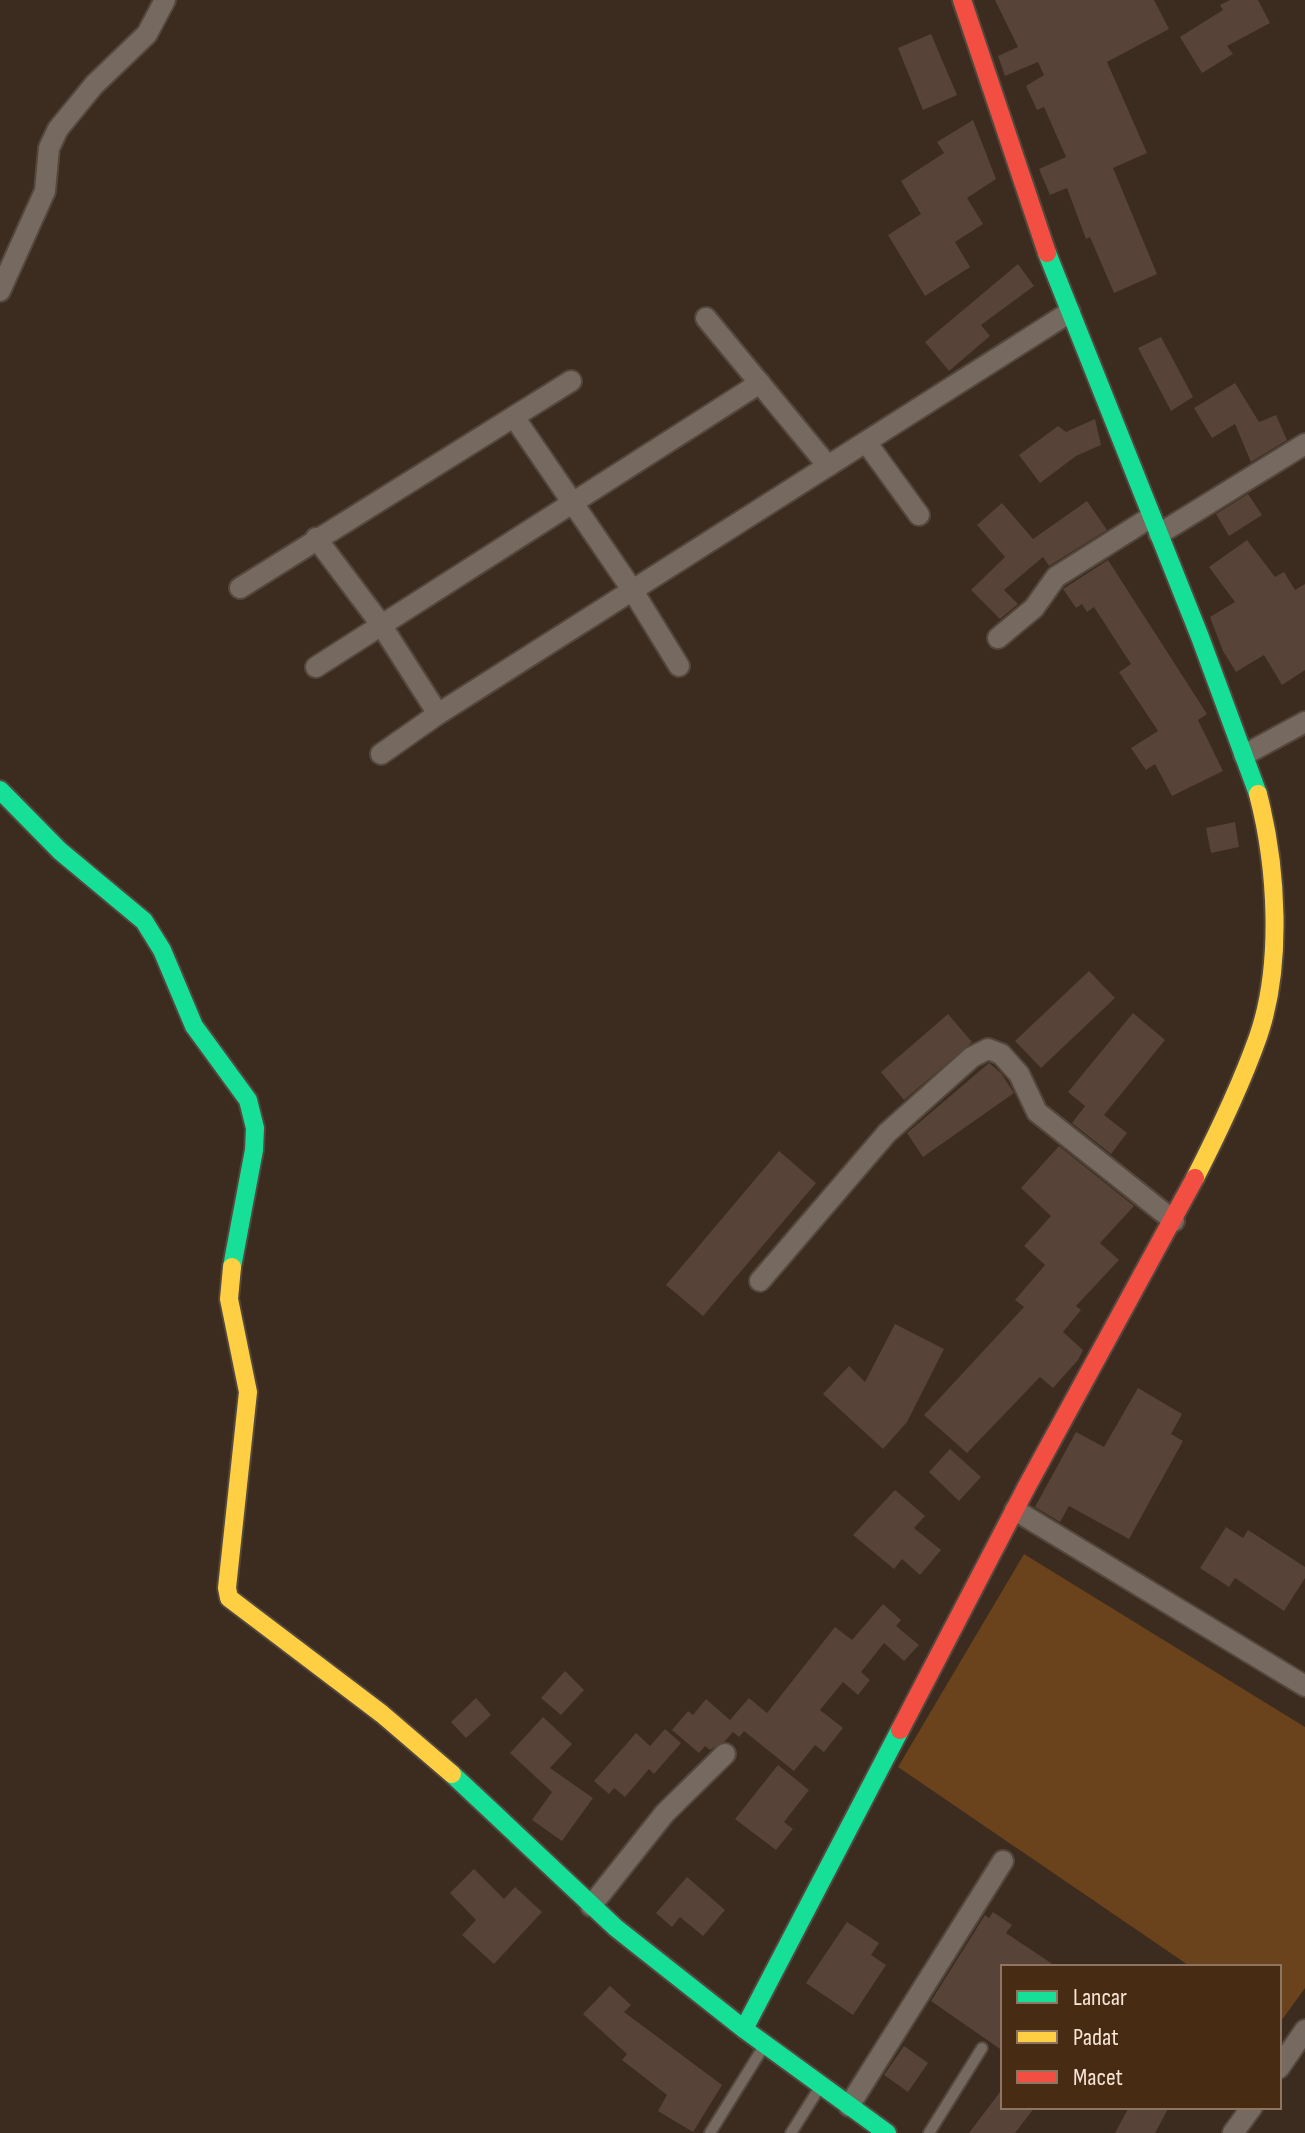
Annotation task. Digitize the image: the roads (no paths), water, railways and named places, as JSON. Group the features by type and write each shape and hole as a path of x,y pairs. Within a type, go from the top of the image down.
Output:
{"street":[{"path":"0,291 45,191 49,148 58,129 94,85 140,42 165,0"},
{"path":"744,2029 1015,1510 1174,1221 1244,1075 1267,999 1274,952 1272,854 1268,827 1244,755 1070,312 1001,126 962,0"},
{"path":"381,754 438,714 1070,312"},
{"path":"706,318 828,466"},
{"path":"240,588 571,381"},
{"path":"316,667 380,623 760,383"},
{"path":"514,417 633,591 679,666"},
{"path":"866,442 919,515"},
{"path":"998,638 1034,608 1056,577 1305,444"},
{"path":"316,538 380,623 438,714"},
{"path":"1244,755 1305,722"},
{"path":"0,790 38,832 143,920 167,955 179,995 202,1039 242,1089 251,1107 253,1146 229,1286 230,1313 248,1381 246,1434 227,1588 229,1598 359,1695 487,1803 591,1906 687,1988 887,2133"},
{"path":"760,1281 887,1133 972,1057 988,1049 1001,1054 1019,1074 1037,1112 1174,1221"},
{"path":"1015,1510 1305,1686"},
{"path":"591,1906 665,1813 725,1754"},
{"path":"849,2106 1003,1861"},
{"path":"1281,2065 1305,2030"},
{"path":"1233,2133 1251,2109"}],"lane":[{"path":"710,2133 765,2044"},
{"path":"929,2133 982,2048"},
{"path":"791,2133 821,2085"}]}
